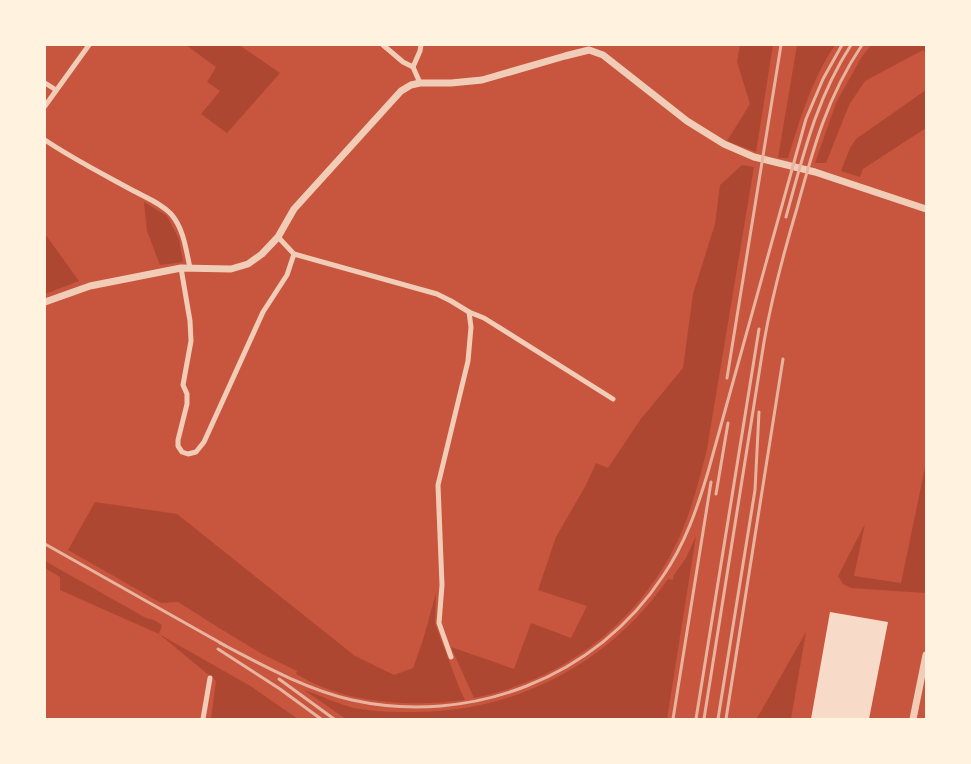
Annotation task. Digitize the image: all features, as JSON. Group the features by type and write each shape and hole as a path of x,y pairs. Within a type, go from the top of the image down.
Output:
{"street":[{"path":"45,106 89,45"},
{"path":"383,45 403,62 413,67 420,83"},
{"path":"413,67 421,45"},
{"path":"45,302 90,286 180,268 231,269 248,264 262,254 278,237 294,209 401,91 411,85 420,83 482,80 589,48 603,55 687,121 724,144 754,156 815,172 926,209"},
{"path":"45,83 56,90"},
{"path":"45,140 61,151 152,201 171,214 179,226 183,237 190,268"},
{"path":"278,237 294,254 437,294 484,318 613,399"},
{"path":"180,268 190,321 191,341 183,385 187,394 187,404 178,446 182,452 188,454 196,452 204,442 263,312 287,275 294,254"},
{"path":"451,657 439,623 442,585 438,485 468,361 471,327 469,312"},
{"path":"913,719 926,654"},
{"path":"203,719 210,678"}],"shaded area":[{"path":"186,45 239,45 280,73 227,133 201,114 220,91 207,82 216,67"},
{"path":"740,45 773,45 756,152 727,141 750,104 737,62"},
{"path":"797,45 835,45 813,85 788,158 778,158"},
{"path":"871,45 926,45 926,53 923,50 865,81 849,105 826,163 815,163 836,103 861,58"},
{"path":"926,90 926,128 863,169 860,177 841,171 850,148 856,139"},
{"path":"742,165 754,167 707,449 699,482 678,541 653,583 633,607 612,629 588,649 534,679 505,690 474,698 451,647 514,669 531,623 571,638 587,606 538,590 556,537 586,485 596,463 608,468 640,420 683,368 693,294 715,224 720,185"},
{"path":"144,202 167,216 179,239 183,262 160,265 147,231"},
{"path":"45,234 79,281 45,294"},
{"path":"926,463 925,593 851,588 843,584 838,576 865,524 854,576 901,583"},
{"path":"95,502 177,514 355,656 394,675 413,668 436,593 435,624 465,700 429,703 392,702 355,697 337,692 317,685 296,674 297,671 264,655 178,602 161,603 68,550"},
{"path":"696,536 667,719 346,719 304,690 354,708 400,712 452,710 489,703 524,692 558,677 589,658 618,635 645,609 668,579 673,580"},
{"path":"45,561 146,618 162,625 159,634 60,590 60,577 45,568"},
{"path":"806,632 791,719 756,719 760,713"},
{"path":"159,634 252,687 298,719 211,719 216,681"}],"building":[{"path":"830,612 888,622 869,719 811,719"}],"railway":[{"path":"727,378 781,45"},
{"path":"220,643 284,676 317,690 352,700 396,706 441,706 485,699 527,686 566,667 603,642 635,612 671,564 695,513 806,119 823,79 842,45"},
{"path":"786,217 812,128 828,86 851,45"},
{"path":"704,719 764,342 775,291 787,241 822,124 839,84 862,45"},
{"path":"696,719 759,329"},
{"path":"726,719 783,359"},
{"path":"718,719 755,490 759,412"},
{"path":"716,494 728,423"},
{"path":"673,719 711,482"},
{"path":"45,544 226,646"},
{"path":"218,649 280,689 321,719"},
{"path":"279,679 334,719"}]}
